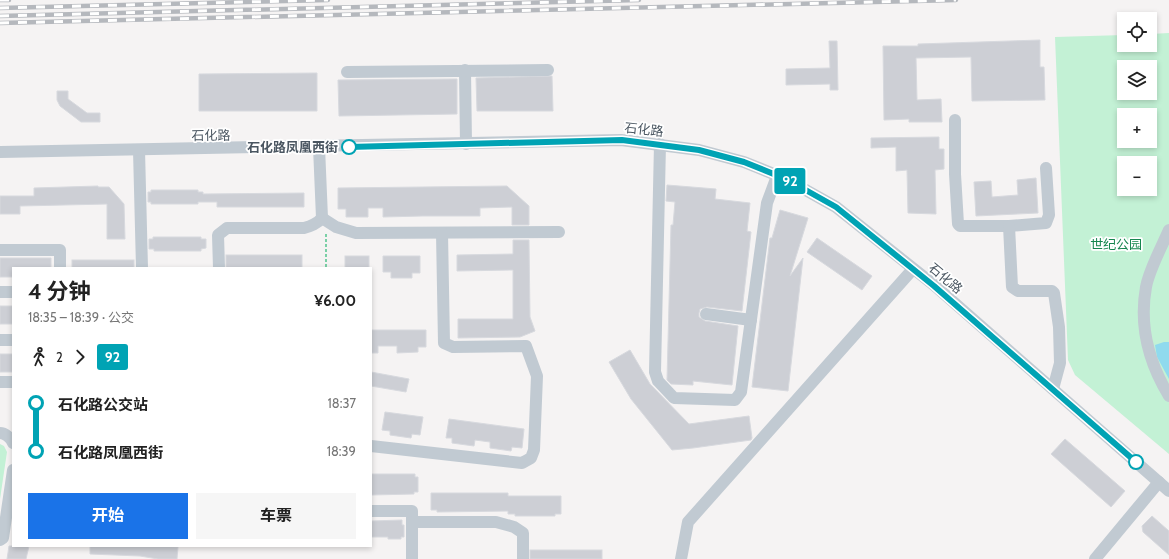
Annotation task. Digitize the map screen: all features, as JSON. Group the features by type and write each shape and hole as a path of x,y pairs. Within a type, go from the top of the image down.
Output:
{"street":[{"path":"465,70 466,144"},
{"path":"347,72 548,70"},
{"path":"955,120 955,174 958,224 960,226 1009,226 1046,223 1049,215 1046,168"},
{"name":"石化路","path":"0,152 622,140 699,150 744,162 777,176 836,207 913,269 1169,491"},
{"path":"660,144 655,372 658,381 674,398 735,400 741,392 767,203 777,176"},
{"path":"320,147 324,219"},
{"path":"139,150 142,267"},
{"path":"324,219 336,227 356,233 559,232"},
{"path":"219,267 218,235 227,228 304,228 312,226 324,219"},
{"path":"1009,226 1012,287 1018,291 1052,290 1054,293 1059,327 1060,363 1053,389"},
{"path":"1169,230 1146,286 1144,311 1145,336 1151,361 1155,373 1169,396"},
{"path":"372,446 522,463 531,458 534,450 537,376 526,346 453,347 444,343 442,233"},
{"path":"0,250 60,250 60,267"},
{"path":"681,559 688,522 913,269"},
{"path":"0,292 12,292"},
{"path":"706,314 751,320"},
{"path":"0,340 12,340"},
{"path":"0,382 12,382"},
{"path":"0,433 3,433 12,439"},
{"path":"0,540 3,538 12,477"},
{"path":"1095,559 1159,482"},
{"path":"372,511 412,511 412,559"},
{"path":"412,522 496,522 514,527 523,533 523,559"}],"path":[{"path":"324,219 326,267"}],"green space":[{"name":"世纪公园","path":"1169,33 1169,454 1075,375 1068,360 1055,37 1117,35 1117,52 1157,52 1157,34"},
{"path":"0,444 4,446 7,452 0,499"}],"water":[{"path":"1169,342 1169,379 1157,357 1155,345"}],"building":[{"path":"1040,40 1040,67 1044,67 1045,100 972,101 971,57 916,58 917,100 941,99 942,122 909,122 909,119 884,120 883,46 918,46 918,44"},
{"path":"829,41 837,41 838,90 830,90 830,84 786,85 786,69 830,68"},
{"path":"317,73 317,111 199,111 199,74"},
{"path":"552,76 553,111 477,111 476,78"},
{"path":"457,79 457,114 339,116 338,80"},
{"path":"57,91 68,91 68,99 87,113 100,113 100,122 81,122 60,106 57,100"},
{"path":"939,137 939,149 944,149 944,169 935,170 936,214 908,213 907,170 896,171 896,147 871,148 871,138"},
{"path":"1036,178 1038,213 976,216 974,182 991,181 992,197 1018,195 1017,180"},
{"path":"667,185 716,189 715,199 750,203 747,231 751,232 742,311 707,307 700,309 699,313 699,317 705,321 738,326 732,385 693,381 693,385 671,384 667,380 671,225 673,225 675,202 666,201"},
{"path":"507,186 529,206 529,225 512,225 512,207 480,208 480,216 383,217 383,208 368,208 368,217 346,217 346,209 338,209 338,188"},
{"path":"109,187 124,204 125,239 107,239 107,204 20,206 20,214 0,214 0,196 34,196 34,188"},
{"path":"151,190 198,190 198,192 203,192 203,194 304,193 304,207 217,207 217,202 198,202 198,204 151,204 151,202 148,202 148,192 151,192"},
{"path":"780,210 808,218 790,276 803,258 788,391 752,387 770,238 772,238"},
{"path":"153,237 201,237 201,239 206,239 206,248 201,249 201,251 154,251 154,249 149,249 149,239 153,239"},
{"path":"817,238 872,276 862,290 807,252"},
{"path":"513,240 529,240 530,317 535,331 520,337 458,338 458,319 513,319 513,270 457,271 457,255 513,254"},
{"path":"226,255 302,255 302,267 226,267"},
{"path":"345,256 369,256 369,267 345,267"},
{"path":"383,256 420,256 420,273 412,273 412,278 391,278 391,272 383,272"},
{"path":"0,258 51,258 51,267 12,267 12,277 0,277"},
{"path":"72,260 134,260 134,267 72,267"},
{"path":"0,306 12,306 12,324 0,324"},
{"path":"372,330 426,330 426,347 418,347 418,352 397,353 397,346 378,346 378,353 372,353"},
{"path":"630,350 650,384 689,424 749,416 751,440 672,450 631,399 609,362"},
{"path":"0,354 12,354 12,372 0,372"},
{"path":"372,372 409,379 406,392 372,386"},
{"path":"385,412 423,417 420,435 412,434 411,438 390,435 390,431 382,430"},
{"path":"449,419 524,429 522,448 512,447 511,451 490,448 490,442 475,440 474,446 452,443 452,438 446,438"},
{"path":"1065,439 1125,491 1111,507 1051,454"},
{"path":"372,474 415,474 415,477 418,477 418,492 414,492 414,494 372,495"},
{"path":"431,493 508,493 508,496 561,496 561,514 555,514 555,516 515,516 515,514 508,514 508,511 437,512 437,510 431,510"},
{"path":"1152,516 1169,531 1169,555 1143,532 1142,526"},
{"path":"402,520 402,525 404,525 404,537 401,537 401,539 388,539 388,537 372,537 372,521"},
{"path":"9,546 29,547 26,559 7,559"},
{"path":"90,547 178,547 177,559 90,554"},
{"path":"530,550 602,550 602,559 530,559"}],"railway":[{"path":"0,0 9,0"},
{"path":"0,8 328,0"},
{"path":"0,16 639,0"},
{"path":"0,23 956,0"}],"bus line":[{"name":"92","path":"349,147 622,140 699,150 744,162 786,179 836,207 934,286 1136,462"}],"place":[{"name":"石化路凤凰西街","path":"349,147"}]}
